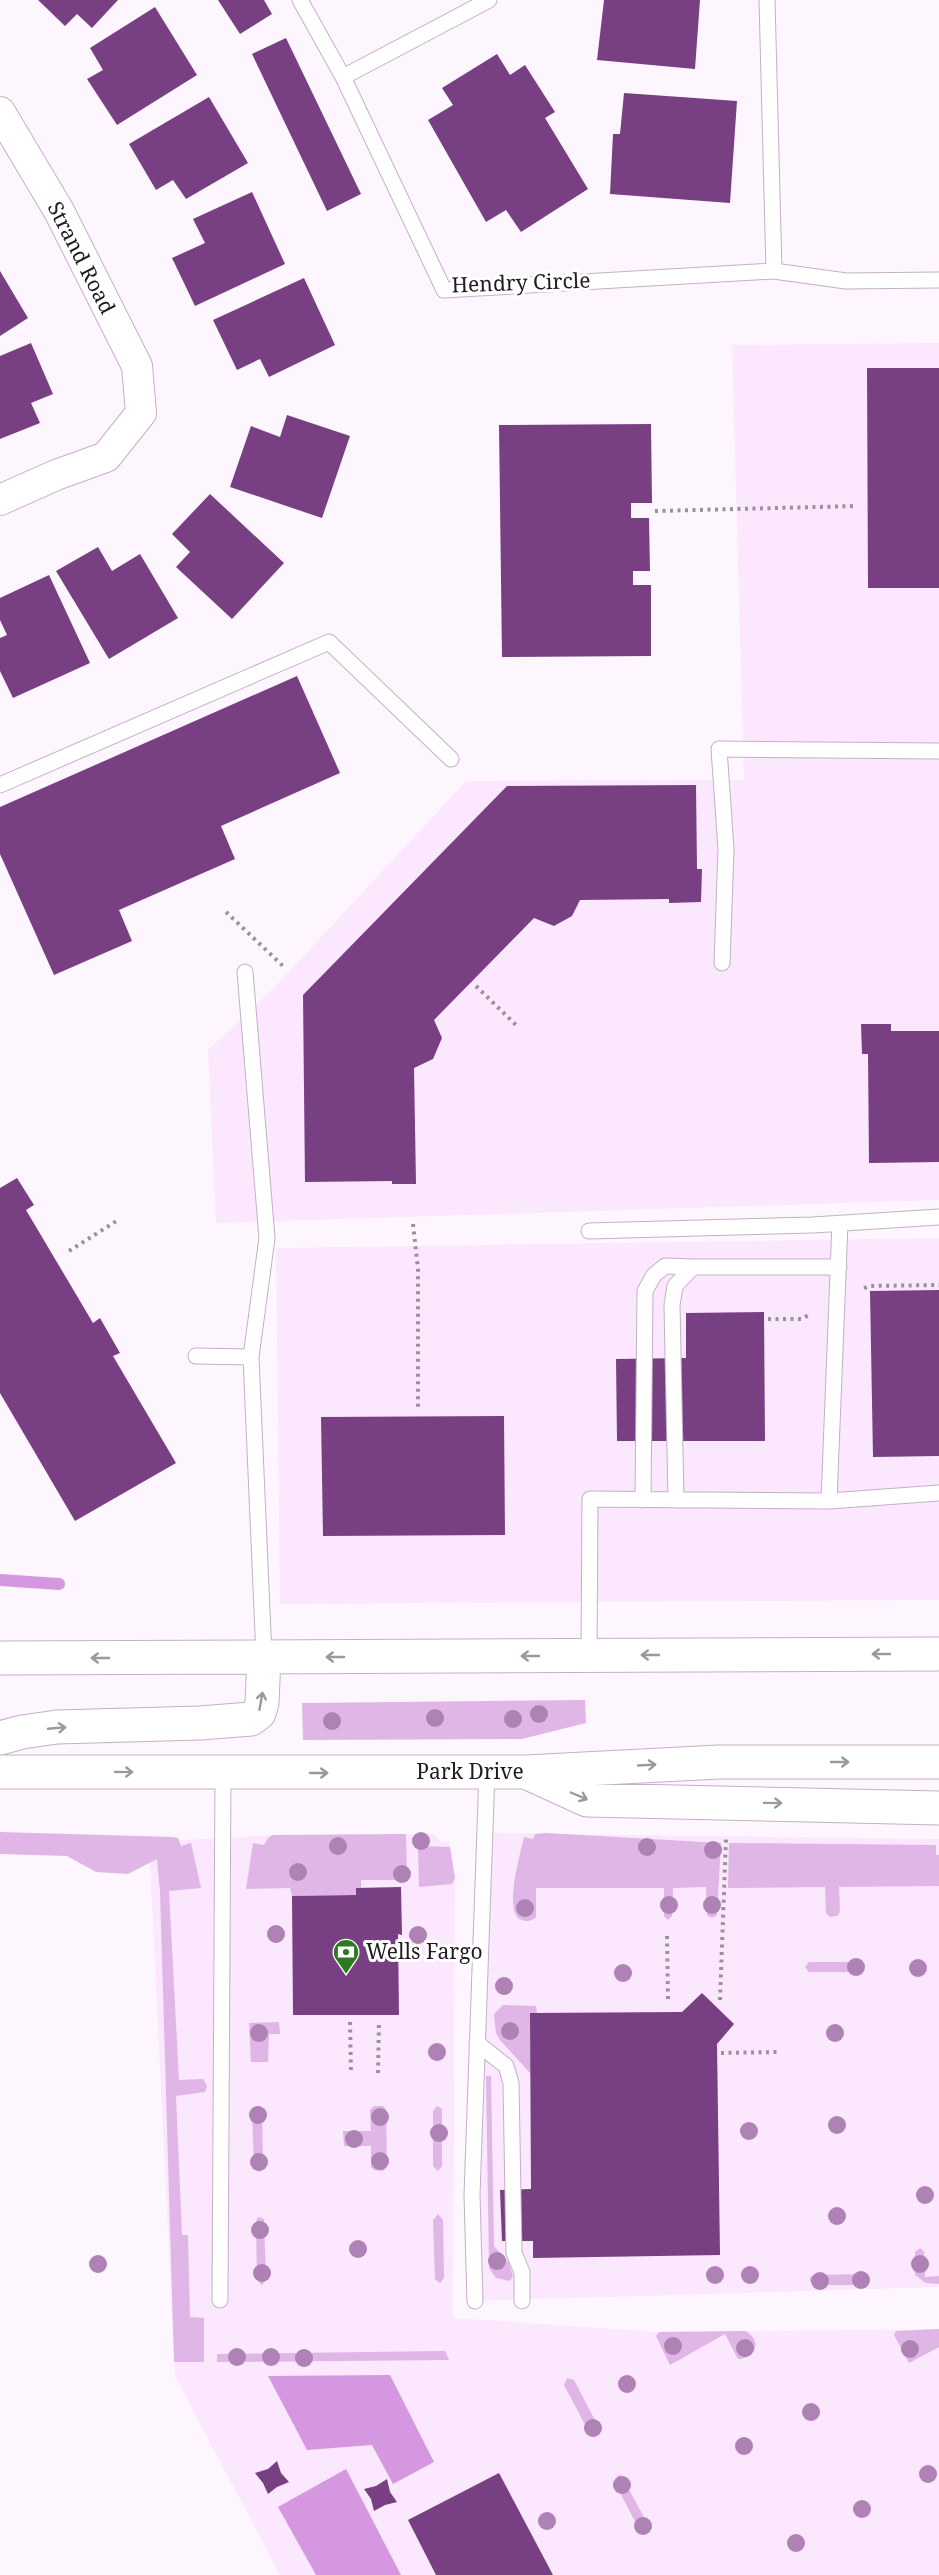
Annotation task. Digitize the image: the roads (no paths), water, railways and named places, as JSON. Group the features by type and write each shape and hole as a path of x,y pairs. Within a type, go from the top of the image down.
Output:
{"main road":[{"path":"0,1658 939,1654"},
{"path":"0,1738 57,1727 200,1723 251,1719 258,1713 262,1703 264,1657"},
{"name":"Park Drive","path":"0,1772 223,1774 526,1772 719,1762 939,1762"},
{"path":"526,1772 587,1800 939,1808"}],"street":[{"name":"Strand Road","path":"0,112 59,211 137,366 141,412 106,457 57,475 0,501"}],"lane":[{"name":"Hendry Circle","path":"300,0 343,76 444,290 774,271 846,281 939,280"},
{"path":"343,76 489,0"},
{"path":"767,0 774,271"},
{"path":"0,785 329,642 451,759"},
{"path":"722,963 726,849 719,749 939,751"},
{"path":"245,972 267,1238 251,1357 264,1657"},
{"path":"589,1231 840,1223 939,1217"},
{"path":"829,1501 840,1223"},
{"path":"643,1500 645,1291 654,1275 665,1266 839,1267"},
{"path":"676,1500 672,1305 675,1286 693,1267"},
{"path":"196,1356 251,1357"},
{"path":"589,1656 590,1499 829,1501 939,1493"},
{"path":"475,2301 472,2195 487,1772"},
{"path":"220,2300 223,1774"},
{"path":"477,2043 506,2066 512,2083 514,2253 522,2272 522,2301"}],"waterway":[{"path":"0,1580 59,1584"}],"place":[{"name":"Wells Fargo","path":"346,1975"}]}
